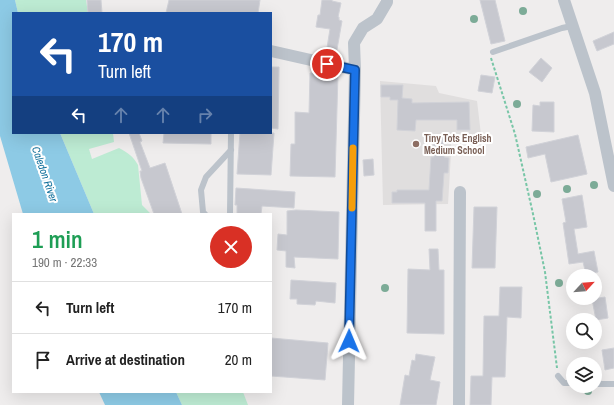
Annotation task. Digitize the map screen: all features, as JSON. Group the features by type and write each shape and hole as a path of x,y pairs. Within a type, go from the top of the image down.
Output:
{"street":[{"path":"348,405 355,70 354,43 363,28 377,19 387,0"},
{"path":"564,0 595,93 614,186"},
{"path":"272,52 355,70"},
{"path":"459,405 460,192"}],"lane":[{"path":"493,52 562,28 572,26"},
{"path":"230,213 231,134"},
{"path":"204,213 201,190 203,183 206,177 231,150"},
{"path":"558,376 560,380 566,383"},
{"path":"602,384 614,384"}],"path":[{"path":"493,52 491,59 515,134 535,221 545,272 558,376"}],"shaded area":[{"name":"Tiny Tots English Medium School","path":"380,81 436,86 439,93 477,101 481,135 451,134 448,204 383,205"}],"green space":[{"path":"15,0 86,0 88,12 18,12"},
{"path":"60,134 113,134 114,142 89,149 92,159 119,148 128,153 138,165 142,205 150,213 94,213"},
{"path":"176,393 243,393 248,405 182,405"}],"water":[{"name":"Caledon River","path":"0,0 15,0 18,12 12,12 12,134 60,134 94,213 23,213 0,136"},
{"path":"99,393 176,393 182,405 105,405"}],"building":[{"path":"87,0 101,0 102,12 88,12"},
{"path":"169,0 260,0 258,12 166,12"},
{"path":"322,0 332,0 341,3 338,17 339,20 342,21 336,55 326,54 330,29 316,27 318,15 320,15"},
{"path":"480,0 495,0 505,41 491,44"},
{"path":"614,32 614,44 597,51 593,41"},
{"path":"541,58 552,68 542,82 529,72"},
{"path":"272,67 279,67 278,129 272,128"},
{"path":"310,73 338,74 335,177 290,176 291,144 295,144 295,112 309,113"},
{"path":"481,75 495,77 492,93 478,91"},
{"path":"381,85 403,85 402,98 412,99 412,103 469,102 470,130 457,130 457,120 416,120 415,131 397,130 398,100 390,100 390,97 381,97"},
{"path":"540,102 554,102 554,132 532,131 533,105 540,106"},
{"path":"274,133 271,175 237,174 240,134"},
{"path":"129,134 139,134 142,141 140,142 150,168 165,163 182,213 154,213 141,178 140,171 142,171"},
{"path":"164,134 211,134 211,144 163,143"},
{"path":"578,135 587,174 551,182 545,154 528,158 526,147"},
{"path":"433,136 443,136 444,157 449,158 448,173 444,173 442,201 436,201 436,231 425,231 425,203 392,203 392,192 397,192 397,190 429,190 431,157 434,157"},
{"path":"373,159 374,175 364,176 363,160"},
{"path":"236,188 295,192 294,208 262,206 261,213 237,213 237,205 235,205"},
{"path":"582,195 587,227 574,229 578,254 594,251 597,269 585,269 583,262 569,264 563,223 566,222 562,199"},
{"path":"474,207 497,207 495,268 472,268"},
{"path":"287,211 339,212 338,259 294,257 295,268 286,267 286,251 277,250 278,234 287,235"},
{"path":"429,249 438,249 439,270 444,270 444,334 407,333 408,269 430,270"},
{"path":"291,280 336,283 335,303 316,301 315,305 297,304 297,299 290,299"},
{"path":"500,287 522,287 521,318 507,317 505,377 492,377 491,405 470,405 471,376 483,376 484,316 499,316"},
{"path":"602,297 605,297 608,318 602,319 602,313 595,313 593,305 602,305"},
{"path":"272,338 328,343 325,380 272,376"},
{"path":"614,348 614,368 605,370 602,350"},
{"path":"416,354 435,357 430,380 440,382 436,405 400,405 405,375 409,376 412,360 415,361"}],"slow traffic":[{"path":"352,208 353,148"}],"place":[{"name":"Tiny Tots English Medium School","path":"416,144"}],"route":[{"path":"327,64 355,70 349,341"}]}
